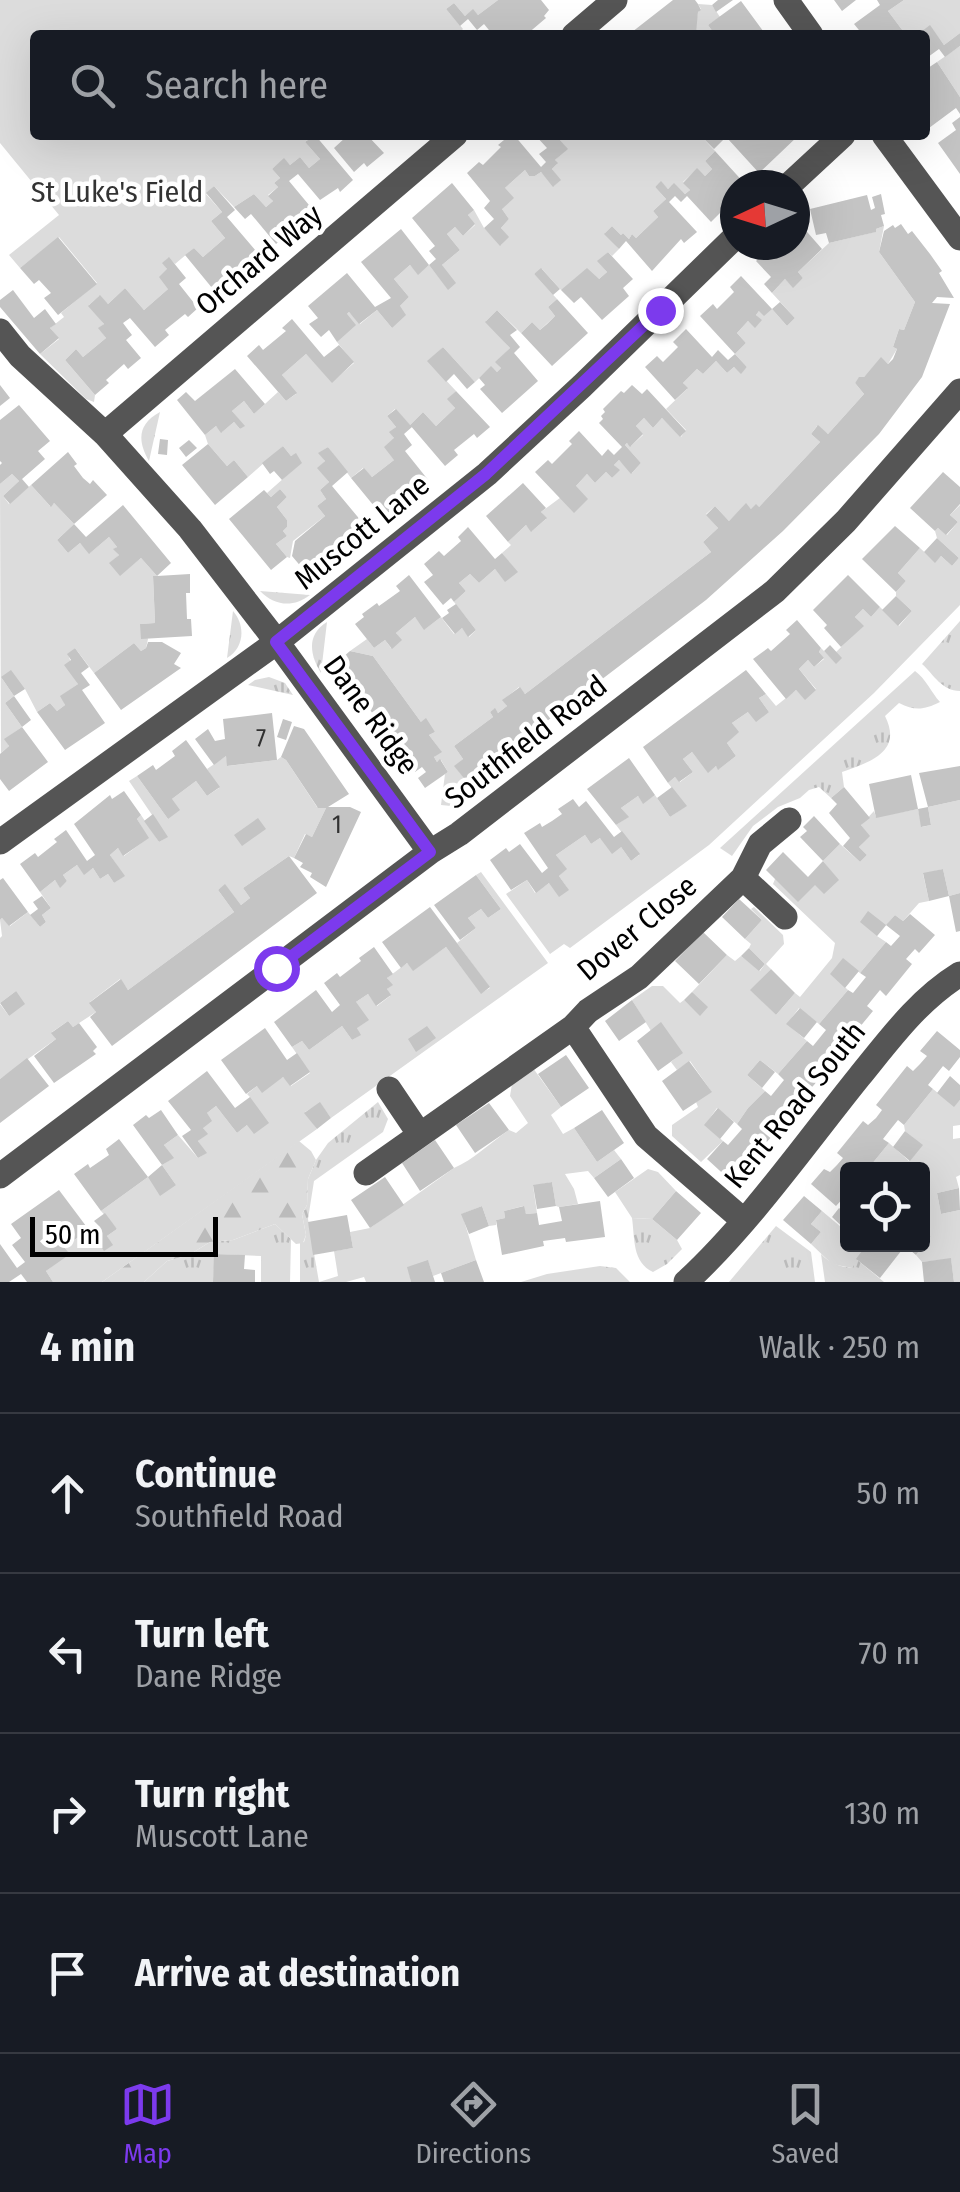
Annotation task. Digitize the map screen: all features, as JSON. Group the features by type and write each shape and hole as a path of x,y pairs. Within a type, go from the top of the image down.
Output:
{"street":[{"path":"580,30 616,0"},
{"path":"786,0 808,30"},
{"name":"Orchard Way","path":"105,434 449,140"},
{"path":"805,170 838,140"},
{"path":"888,140 960,238"},
{"name":"Muscott Lane","path":"0,842 276,642 486,474 720,252"},
{"name":"Dane Ridge","path":"0,331 20,356 105,434 190,529 430,852"},
{"name":"Southfield Road","path":"0,1176 430,852 474,823 775,590 846,521 960,391"},
{"name":"Dover Close","path":"366,1173 639,977 743,878 760,844 789,820"},
{"name":"Dover Close","path":"743,878 786,917"},
{"name":"Kent Road South","path":"686,1282 743,1220 904,1022 930,994 960,974"},
{"name":"Dover Close","path":"573,1027 646,1136 743,1220"},
{"path":"389,1089 420,1134"}],"green space":[{"name":"St Luke's Field","path":"0,0 498,0 478,15 473,10 465,16 454,3 446,9 462,30 30,30 30,140 308,140 305,142 320,159 309,168 300,157 290,165 284,159 272,169 280,178 274,183 278,187 268,195 273,201 266,207 254,194 234,207 214,186 206,194 222,212 211,221 225,238 203,257 194,248 175,264 168,258 163,263 168,289 144,310 125,288 108,304 99,296 89,305 104,324 99,328 106,338 83,357 76,349 65,360 95,395 94,402 86,399 40,354 59,339 50,328 64,317 61,313 97,283 59,237 20,268 9,255 59,215 0,143"},
{"path":"904,0 960,0 960,33 944,45 930,26 924,30 902,30 888,11"},
{"path":"698,4 712,5 720,17 708,25 712,30 695,30 701,9"},
{"path":"960,46 960,97 937,62"},
{"path":"560,140 705,140 715,151 705,161 712,169 705,176 697,169 683,182 690,190 685,194 674,184 668,189 661,182 655,187 666,199 653,211 658,217 636,238 632,234 629,239 621,235 612,226 605,233 619,249 598,261 607,272 599,279 561,290 542,269 534,274 557,299 548,307 555,316 540,330 532,322 521,333 497,310 486,321 510,348 496,362 501,368 497,372 491,367 475,382 443,347 428,361 456,391 448,399 455,408 436,426 423,412 410,425 395,409 387,416 396,427 390,432 394,438 394,460 372,477 363,468 351,478 328,447 319,453 325,461 318,468 329,482 320,490 326,499 317,506 325,516 293,541 290,558 287,557 276,544 287,536 283,531 287,520 277,507 287,497 280,489 271,497 267,493 301,463 296,454 291,456 283,446 248,477 234,460 227,466 205,435 216,426 222,432 234,422 240,429 244,426 232,411 244,401 254,414 278,392 286,401 296,394 282,375 306,354 332,382 354,363 337,342 349,312 360,324 377,310 392,328 400,306 409,297 394,279 410,265 418,274 429,265 448,289 442,265 460,250 447,234 455,227 463,236 475,225 468,215 474,210 484,228 501,245 508,237 501,228 509,219 502,209 505,188 525,170 529,176 541,172 554,186 560,180 552,169 557,164 555,160 567,149"},
{"path":"884,226 879,252 915,302 904,330 899,329 893,347 897,349 888,364 881,358 859,378 855,383 864,394 828,434 817,426 811,434 820,442 759,507 751,509 746,504 729,521 715,506 706,514 718,528 703,542 711,552 525,694 519,687 503,700 507,706 498,713 494,709 490,712 493,717 454,746 463,759 455,766 467,782 461,807 441,805 448,772 441,760 437,762 434,757 441,751 429,735 435,732 421,722 373,656 350,651 367,639 374,648 385,640 391,648 401,640 396,633 415,617 425,629 441,617 454,634 462,628 469,637 476,630 454,602 466,591 459,583 470,574 479,583 495,569 505,581 517,572 502,553 511,545 508,542 526,525 532,531 546,519 541,512 587,474 595,483 606,472 612,478 619,470 614,465 619,460 632,473 641,463 625,445 631,446 643,435 636,426 644,418 653,428 662,418 681,437 686,430 666,409 687,389 683,383 697,369 703,374 716,361 727,373 734,367 741,373 747,367 735,354 746,343 737,333 748,321 755,327 761,320 756,315 759,311 772,309 787,326 795,318 772,293 785,279 793,287 803,278 798,272 829,243 875,232"},
{"path":"160,412 149,461 142,433 147,422"},
{"path":"12,474 19,481 3,496 9,504 31,485 74,524 57,540 68,553 80,543 90,553 109,537 119,555 110,563 120,575 141,558 157,576 153,577 155,623 140,624 148,639 146,648 141,651 134,643 94,673 75,648 68,654 78,684 61,696 65,705 57,711 50,703 37,712 25,689 1,677 14,696 5,703 22,727 5,739 9,746 1,753 0,484"},
{"path":"960,505 960,605 874,693 709,845 570,948 564,944 550,954 506,894 527,880 535,893 549,883 568,889 559,876 566,869 556,855 585,835 591,844 600,838 621,847 631,861 639,855 616,825 628,817 621,808 638,796 643,803 655,795 670,817 686,806 668,783 675,777 680,782 693,772 683,759 692,752 708,772 716,766 719,769 736,756 727,743 738,732 732,723 748,712 769,712 759,698 766,694 776,706 796,690 805,699 816,689 799,669 808,660 814,667 824,659 821,648 836,663 836,652 863,626 855,617 863,609 871,617 880,607 899,626 912,611 896,596 906,581 898,573 920,548 935,562 941,556 952,566 959,558 937,538 935,531 938,528 947,535 958,522 950,515"},
{"path":"260,591 310,595 284,604"},
{"path":"233,611 240,623 241,636 237,649 227,658"},
{"path":"960,621 960,691 943,685 922,664"},
{"path":"327,622 321,673 312,646 316,633"},
{"path":"915,671 940,702 920,708 899,703 885,716 890,739 887,747 873,759 842,772 844,787 831,798 819,787 809,790 753,826 732,856 720,848"},
{"path":"269,677 285,683 293,695 248,685"},
{"path":"226,756 228,766 281,757 286,760 317,807 326,808 312,837 305,834 294,858 289,856 243,888 250,898 241,905 225,885 218,890 234,912 128,990 120,979 90,1002 96,1012 73,1027 68,1021 52,1032 56,1039 0,1079 0,1004 9,1016 16,991 0,1003 0,920 10,926 28,912 40,927 46,922 42,915 51,908 40,892 55,880 60,887 67,881 63,875 77,865 84,874 93,868 100,879 108,874 114,883 124,876 110,855 118,848 124,856 148,838 137,819 141,815 159,842 167,837 129,781 137,776 168,819 172,799 196,781 207,796 219,788 207,769"},
{"path":"960,800 960,893 949,896 943,869 923,874 929,901 919,903 903,921 895,915 877,936 886,942 860,973 843,959 831,974 848,990 819,1024 799,1008 787,1024 807,1041 778,1074 760,1060 747,1075 765,1091 737,1124 717,1108 705,1125 723,1141 701,1162 672,1136 672,1125 698,1107 696,1102 711,1091 690,1061 677,1070 671,1062 682,1053 651,1031 632,1000 652,986 663,986 700,1015 692,992 727,955 735,961 741,956 760,971 765,964 745,939 762,920 751,909 754,907 783,935 784,944 766,964 771,969 751,990 776,1015 795,993 800,997 832,958 835,943 773,884 775,879 815,885 838,880 823,861 840,844 860,862 867,855 859,847 869,836 861,825 874,811 876,817 918,809 922,827 931,825 928,807"},
{"path":"481,872 548,963 331,1118 320,1103 305,1112 317,1129 102,1282 53,1282 46,1271 69,1253 64,1247 89,1230 104,1250 112,1245 107,1236 117,1229 101,1211 148,1177 176,1185 162,1165 173,1158 164,1145 178,1135 198,1158 206,1153 198,1141 207,1134 203,1128 207,1113 216,1106 237,1133 247,1125 247,1094 283,1077 291,1086 310,1073 292,1047 302,1041 309,1050 342,1026 352,1040 360,1035 356,1002 368,994 377,1006 390,996 387,989 392,985 387,978 407,963 413,970 446,947 481,993 490,988 457,943 476,928 468,918 481,909 488,918 501,909 476,875"},
{"path":"533,1068 561,1107 551,1115 563,1134 574,1128 597,1162 614,1150 621,1159 594,1178 588,1171 565,1174 578,1204 556,1206 552,1182 533,1186 537,1213 526,1214 523,1206 504,1211 505,1218 489,1226 482,1206 462,1214 476,1260 433,1276 428,1261 408,1267 411,1282 366,1282 364,1277 319,1282 338,1276 334,1251 353,1248 350,1232 370,1228 509,1130 516,1133 528,1123 510,1096 512,1084"},
{"path":"933,1089 954,1106 960,1100 960,1125 953,1126 953,1139 960,1138 960,1175 956,1177 959,1188 937,1193 941,1214 960,1210 960,1282 954,1282 951,1259 922,1262 916,1255 930,1252 930,1162 874,1162 889,1143 909,1161 922,1145 905,1131 904,1125"},
{"path":"378,1102 388,1119 383,1132 314,1181 308,1219 319,1282 300,1282 300,1243 306,1235 302,1214 316,1160 328,1143"},
{"path":"299,1141 316,1160 302,1214 306,1235 303,1243 296,1244 275,1224 233,1240 210,1242 189,1255 167,1261 144,1282 102,1282"},
{"path":"648,1169 658,1172 676,1191 652,1219 632,1218 615,1192"},
{"path":"822,1211 840,1226 840,1252 862,1252 852,1268 832,1264 811,1244 821,1232 811,1224"},
{"path":"632,1218 652,1219 682,1249 653,1272 646,1268 634,1242"},
{"path":"275,1224 291,1239 290,1282 261,1282 261,1256 215,1254 213,1282 144,1282 167,1261 189,1255 210,1242 233,1240"},
{"path":"776,1226 811,1252 815,1282 729,1282"},
{"path":"821,1254 835,1264 852,1268 856,1259 884,1282 825,1282"},
{"path":"600,1266 616,1268 630,1282 521,1282 547,1274"}],"building":[{"path":"498,0 541,0 549,10 532,30 489,30 484,24 477,30 468,19 460,26 446,9 454,3 465,16 473,9 478,15"},
{"path":"673,0 695,0 701,10 696,30 635,30"},
{"path":"718,0 733,0 716,12 712,5"},
{"path":"834,0 856,0 842,11"},
{"path":"877,0 904,0 888,11 902,30 859,30 854,24 880,5"},
{"path":"741,1 762,30 712,30 708,25"},
{"path":"930,25 944,45 960,33 960,46 945,57 939,49 930,56 930,30 924,30"},
{"path":"937,62 960,97 960,114 956,108 930,127 930,67"},
{"path":"960,117 960,174 938,143 956,130 952,123"},
{"path":"319,140 353,180 340,192 338,188 320,200 298,174 289,181 314,211 276,244 251,214 245,219 234,207 254,194 266,207 273,201 268,196 278,187 274,183 280,178 272,169 284,158 290,165 300,157 309,168 320,159 305,142"},
{"path":"343,140 372,140 384,153 354,172 334,148"},
{"path":"504,140 518,140 541,167 546,162 539,154 547,148 540,140 560,140 568,149 555,160 558,163 552,169 561,180 553,187 541,172 529,176 525,170 505,188 514,198 502,209 509,219 501,228 509,237 500,246 484,228 494,219 484,208 490,201 467,173 479,162 483,165 501,147 498,145"},
{"path":"705,140 723,140 714,149"},
{"path":"729,140 794,140 762,170 756,170"},
{"path":"715,151 732,170 720,170 720,213 711,222 687,196 681,202 675,196 669,202 697,232 684,243 681,239 652,271 626,241 619,249 604,234 612,226 629,239 632,234 636,238 658,217 653,211 666,199 655,187 661,181 668,189 674,183 685,194 690,190 683,183 697,168 705,176 712,169 705,161"},
{"path":"452,183 474,210 468,215 475,224 463,236 455,227 447,234 460,250 442,265 456,283 448,290 429,265 436,259 429,251 435,246 412,218"},
{"path":"214,186 235,210 227,217 261,257 249,267 245,263 217,294 185,255 194,248 203,257 225,238 211,221 222,212 206,193"},
{"path":"881,194 885,214 881,215 884,226 876,232 829,243 826,233 816,235 810,209 867,195 871,210 875,208 872,197"},
{"path":"901,224 908,234 912,231 930,254 954,298 937,297 932,303 950,304 922,377 879,434 783,531 706,600 467,782 454,766 463,759 454,746 493,717 490,712 495,708 498,713 507,706 502,700 520,687 525,694 711,552 703,542 718,528 706,515 715,506 729,521 746,503 751,509 756,504 759,507 820,442 811,434 818,425 828,434 864,394 855,383 859,377 864,377 881,357 888,364 893,359 899,329 904,330 915,302 879,252 884,231"},
{"path":"401,229 429,265 418,275 410,265 394,279 409,297 400,306 406,315 392,328 377,310 359,324 349,312 356,325 337,342 329,330 321,337 309,324 318,318 308,306 347,273 375,307 391,298 361,262"},
{"path":"810,235 822,249 798,272 803,278 793,288 785,279 772,293 764,284 771,277 756,261 810,260"},
{"path":"58,237 97,284 58,315 44,298 51,293 39,280 34,284 20,268"},
{"path":"608,252 633,279 623,288 629,296 602,320 581,297 574,303 561,290 587,268 599,279 607,272 597,261"},
{"path":"169,257 186,278 179,284 198,308 165,330 169,335 155,347 130,318 123,323 132,335 126,340 141,358 128,369 124,364 95,395 65,360 76,349 83,357 106,338 98,328 104,324 88,306 100,295 108,304 125,288 144,310 168,289 159,277 167,269 162,263"},
{"path":"541,268 560,289 553,295 534,274"},
{"path":"741,276 772,309 764,316 759,311 756,315 762,320 755,328 748,321 737,333 746,343 735,354 700,316 713,304 717,309 734,292 730,287"},
{"path":"13,290 34,318 45,309 56,324 50,328 59,338 40,354 0,307 0,300"},
{"path":"557,299 588,333 552,366 521,333 532,322 540,330 547,324 555,316 548,307"},
{"path":"780,302 795,318 787,326 772,309"},
{"path":"497,310 517,330 510,335 520,347 514,353 538,381 502,413 480,389 485,385 479,378 491,366 497,372 501,368 495,362 510,348 485,322"},
{"path":"292,319 324,357 339,345 354,362 332,383 306,354 282,375 297,393 286,401 247,356 259,345 263,350 286,331 282,328"},
{"path":"686,329 712,357 718,350 728,360 735,354 747,367 741,374 734,367 727,373 716,361 703,374 697,369 683,383 688,388 675,400 645,367 657,356 663,362 678,347 673,342"},
{"path":"443,347 475,382 467,389 454,374 446,382 427,361"},
{"path":"235,369 265,404 254,414 244,401 232,411 245,426 240,429 234,422 221,433 216,426 205,435 177,400 186,392 195,401"},
{"path":"0,385 10,398 0,406"},
{"path":"632,385 642,394 647,389 686,431 680,437 662,418 653,428 644,418 636,426 643,434 630,447 625,445 641,463 631,474 619,460 614,465 620,470 612,478 606,472 595,483 587,474 576,486 588,499 574,513 535,472 548,460 552,464 579,431 602,456 608,449 614,455 622,447 599,423 603,409"},
{"path":"456,391 490,427 454,450 458,455 445,466 410,425 423,412 436,426 455,408 447,399"},
{"path":"19,405 50,441 38,451 45,459 22,479 29,487 10,504 3,496 19,481 12,474 0,484 0,420"},
{"path":"396,409 412,427 404,434 412,445 405,451 429,481 416,491 413,485 392,502 395,507 383,517 351,478 364,468 372,477 394,460 384,447 394,438 389,432 396,427 387,416"},
{"path":"160,439 168,440 167,455 158,454"},
{"path":"189,440 197,448 186,457 179,448"},
{"path":"208,444 227,466 234,460 248,477 215,505 182,465"},
{"path":"283,446 291,456 296,453 302,463 282,480 274,471 270,474 262,463"},
{"path":"328,447 348,472 332,486 367,528 308,575 292,556 295,541 325,516 317,506 326,499 320,490 329,482 317,468 325,461 318,453"},
{"path":"68,452 83,478 90,484 93,480 107,495 74,524 31,485"},
{"path":"943,472 960,487 960,504 950,515 958,522 946,535 938,528 935,531 910,508"},
{"path":"523,483 546,508 541,512 547,518 531,532 526,525 508,542 486,516"},
{"path":"280,489 287,497 277,507 287,520 283,531 287,536 276,544 287,557 271,570 229,519 264,490 271,497"},
{"path":"123,505 171,563 157,576 141,558 120,576 109,563 119,555 109,537 89,554 80,543 68,553 57,540 74,524 86,537"},
{"path":"895,526 920,548 898,573 906,581 896,592 862,559"},
{"path":"468,527 495,559 502,553 518,572 505,582 495,569 479,583 470,574 459,583 466,591 454,602 451,598 443,605 424,582 433,575 424,564 439,551 444,556 461,541 458,537"},
{"path":"937,538 959,558 952,566 941,556 935,563 924,552"},
{"path":"190,574 190,593 186,593 192,636 141,639 140,624 155,623 153,576"},
{"path":"409,575 441,617 424,630 415,617 396,633 402,640 392,649 385,640 374,648 355,624 377,603 379,606 400,591 396,586"},
{"path":"848,575 880,607 871,617 863,609 855,617 864,626 841,647 813,610"},
{"path":"896,596 912,611 898,626 882,610"},
{"path":"456,604 476,630 468,637 462,628 455,634 442,618"},
{"path":"797,620 821,648 819,652 824,658 814,667 808,660 799,669 816,690 805,700 796,690 786,699 753,659 768,648 771,651 790,634 786,630"},
{"path":"148,642 162,642 181,653 174,664 181,668 121,710 94,673 134,643 141,651"},
{"path":"830,645 842,658 836,664 824,651"},
{"path":"75,648 89,667 81,673 90,685 82,690 105,723 65,750 37,712 50,703 57,711 65,705 60,696 78,684 64,665 71,660 67,654"},
{"path":"350,651 373,656 421,722 426,718 435,732 429,735 442,752 434,757 437,762 440,759 448,772 425,788 418,778 426,772 422,767 415,772 336,663"},
{"path":"11,670 25,689 14,696 1,677"},
{"path":"746,670 766,694 759,698 769,712 756,722 748,712 732,723 739,732 727,743 736,756 718,770 716,766 708,773 692,752 683,759 693,772 679,782 675,777 668,783 643,747"},
{"path":"14,696 31,720 22,727 5,703"},
{"path":"272,713 277,760 227,766 226,756 214,765 195,739 208,729 215,741 225,739 223,719"},
{"path":"283,719 292,722 286,740 277,737"},
{"path":"294,726 304,729 349,794 328,807 350,807 361,812 326,887 310,877 312,873 300,867 303,863 294,858 306,834 312,837 326,808 318,808 281,757"},
{"path":"22,727 48,762 9,791 0,779 0,754 9,746 4,739"},
{"path":"186,740 220,787 207,796 196,781 172,799 180,810 168,819 137,776 153,765 156,770 175,756 172,751"},
{"path":"629,758 655,795 643,804 638,796 621,808 629,817 616,825 587,789"},
{"path":"960,766 960,800 928,807 919,773"},
{"path":"911,775 918,809 876,818 869,784"},
{"path":"672,787 687,806 670,817 657,798"},
{"path":"844,787 870,818 861,825 870,836 859,847 867,855 860,862 843,846 850,838 829,813 837,804 831,798"},
{"path":"124,791 141,815 137,819 149,838 123,856 118,848 110,855 125,876 114,883 108,874 100,879 93,868 84,875 77,865 63,875 67,881 60,888 55,880 40,892 20,864 35,853 38,857 66,830 87,861 95,855 74,824 110,795 112,799"},
{"path":"573,799 579,807 586,801 614,837 622,831 640,854 631,861 621,847 612,854 600,838 591,844 585,835 556,855 567,869 559,876 569,890 559,897 549,883 536,893 527,880 511,890 490,860 506,848 509,852 520,844 542,873 548,868 524,833 552,821 562,814 558,809"},
{"path":"928,807 931,825 921,827 918,809"},
{"path":"153,814 168,837 159,842 144,821"},
{"path":"814,816 840,844 823,861 800,837 807,831 803,827"},
{"path":"258,818 266,829 242,846 234,835"},
{"path":"783,852 808,877 823,861 839,880 824,894 815,885 798,902 766,870"},
{"path":"289,856 317,893 112,1046 90,1017 96,1012 89,1003 121,979 128,990 234,912 218,890 225,884 241,905 250,898 243,888"},
{"path":"943,869 949,896 929,901 923,873"},
{"path":"476,875 501,909 488,918 481,909 468,918 476,928 460,940 434,905"},
{"path":"3,878 28,912 9,926 0,920"},
{"path":"960,893 960,931 956,932 949,896"},
{"path":"42,896 51,908 42,915 46,922 40,927 30,915 38,909 33,902"},
{"path":"739,899 762,920 745,939 722,917"},
{"path":"430,907 490,987 481,994 446,947 413,971 407,963 401,968 382,942"},
{"path":"868,911 886,925 877,936 860,922"},
{"path":"910,914 935,935 919,953 915,949 906,959 912,964 886,996 880,990 867,1006 873,1011 844,1046 840,1043 827,1059 833,1064 803,1097 799,1093 786,1109 792,1114 765,1144 760,1139 741,1160 745,1163 731,1181 707,1159 723,1141 728,1145 742,1129 737,1124 765,1091 771,1096 784,1080 778,1074 807,1041 813,1046 826,1030 819,1024 848,990 853,993 866,977 860,973 886,942 891,946 900,936 886,925 895,915 903,921"},
{"path":"703,932 727,955 699,984 675,961"},
{"path":"374,947 393,974 387,978 393,985 387,989 391,995 376,1006 368,994 356,1002 369,1020 357,1028 361,1035 352,1040 342,1026 309,1050 302,1041 292,1047 274,1022 316,990 332,1012 340,1005 324,983 337,973 340,977"},
{"path":"749,948 765,964 759,971 741,956"},
{"path":"843,958 859,971 845,988 830,974"},
{"path":"771,969 795,993 776,1015 750,990"},
{"path":"16,991 25,1004 9,1016 0,1003"},
{"path":"692,992 708,1007 700,1016 684,1000"},
{"path":"632,1000 646,1022 619,1041 605,1021"},
{"path":"800,1008 817,1022 804,1038 786,1024"},
{"path":"68,1021 73,1027 79,1023 97,1047 93,1051 96,1054 54,1083 34,1056 56,1039 51,1033"},
{"path":"661,1022 683,1053 658,1071 637,1041"},
{"path":"427,1026 436,1038 416,1052 408,1039"},
{"path":"265,1028 287,1060 297,1053 310,1072 290,1086 283,1077 262,1093 257,1086 246,1094 221,1060"},
{"path":"937,1031 960,1050 960,1057 949,1071 943,1066 928,1085 933,1089 904,1125 898,1120 883,1139 889,1143 874,1162 840,1162 840,1202 836,1206 811,1184 824,1169 830,1172 843,1158 837,1153 863,1121 868,1125 876,1118 882,1110 876,1105 907,1066 913,1071 927,1056 920,1051"},
{"path":"566,1055 589,1088 561,1107 538,1074"},
{"path":"27,1058 49,1086 0,1123 0,1079"},
{"path":"760,1060 775,1072 762,1088 747,1075"},
{"path":"689,1061 712,1092 683,1111 662,1081"},
{"path":"207,1071 235,1108 250,1097 269,1123 254,1134 247,1125 237,1133 216,1106 207,1113 212,1121 203,1128 208,1134 198,1141 207,1153 198,1158 182,1136 191,1130 168,1101"},
{"path":"950,1076 960,1085 960,1100 954,1107 937,1093"},
{"path":"320,1102 331,1118 317,1129 304,1113"},
{"path":"489,1103 509,1130 475,1153 456,1125"},
{"path":"718,1108 734,1122 720,1139 704,1125"},
{"path":"161,1110 178,1135 164,1145 174,1158 162,1165 133,1125"},
{"path":"602,1110 624,1143 597,1162 574,1128"},
{"path":"905,1131 923,1145 910,1161 893,1147"},
{"path":"119,1139 148,1177 101,1211 74,1174 109,1155 106,1149"},
{"path":"435,1140 454,1168 420,1191 402,1163"},
{"path":"621,1159 634,1178 608,1197 594,1178"},
{"path":"162,1165 176,1185 160,1196 148,1177"},
{"path":"385,1177 404,1205 370,1228 351,1200"},
{"path":"552,1182 556,1206 537,1209 533,1185"},
{"path":"959,1188 960,1210 941,1214 937,1193"},
{"path":"59,1190 89,1230 64,1247 70,1254 46,1271 53,1282 27,1282 21,1274 9,1282 0,1282 0,1244 17,1268 25,1262 12,1245 21,1238 11,1224"},
{"path":"676,1191 701,1213 677,1240 652,1219"},
{"path":"804,1196 822,1211 811,1224 821,1232 811,1244 783,1220"},
{"path":"600,1201 605,1237 543,1241 544,1246 502,1255 496,1220 505,1218 504,1211 524,1206 526,1214 537,1213 539,1225 562,1221 559,1207"},
{"path":"482,1206 489,1226 469,1234 461,1214"},
{"path":"839,1208 840,1209 840,1224 832,1217"},
{"path":"105,1213 117,1229 107,1236 113,1245 104,1251 92,1233 100,1227 94,1221"},
{"path":"347,1215 353,1248 313,1255 308,1222"},
{"path":"861,1252 900,1252 880,1278 856,1259"},
{"path":"214,1254 245,1255 244,1269 255,1270 255,1282 213,1282"},
{"path":"951,1258 954,1282 924,1282 922,1262"},
{"path":"428,1260 435,1282 411,1282 407,1267"},
{"path":"476,1260 484,1282 444,1282 441,1273"}],"route":[{"path":"276,968 430,852 276,642 486,474 660,310"}]}
